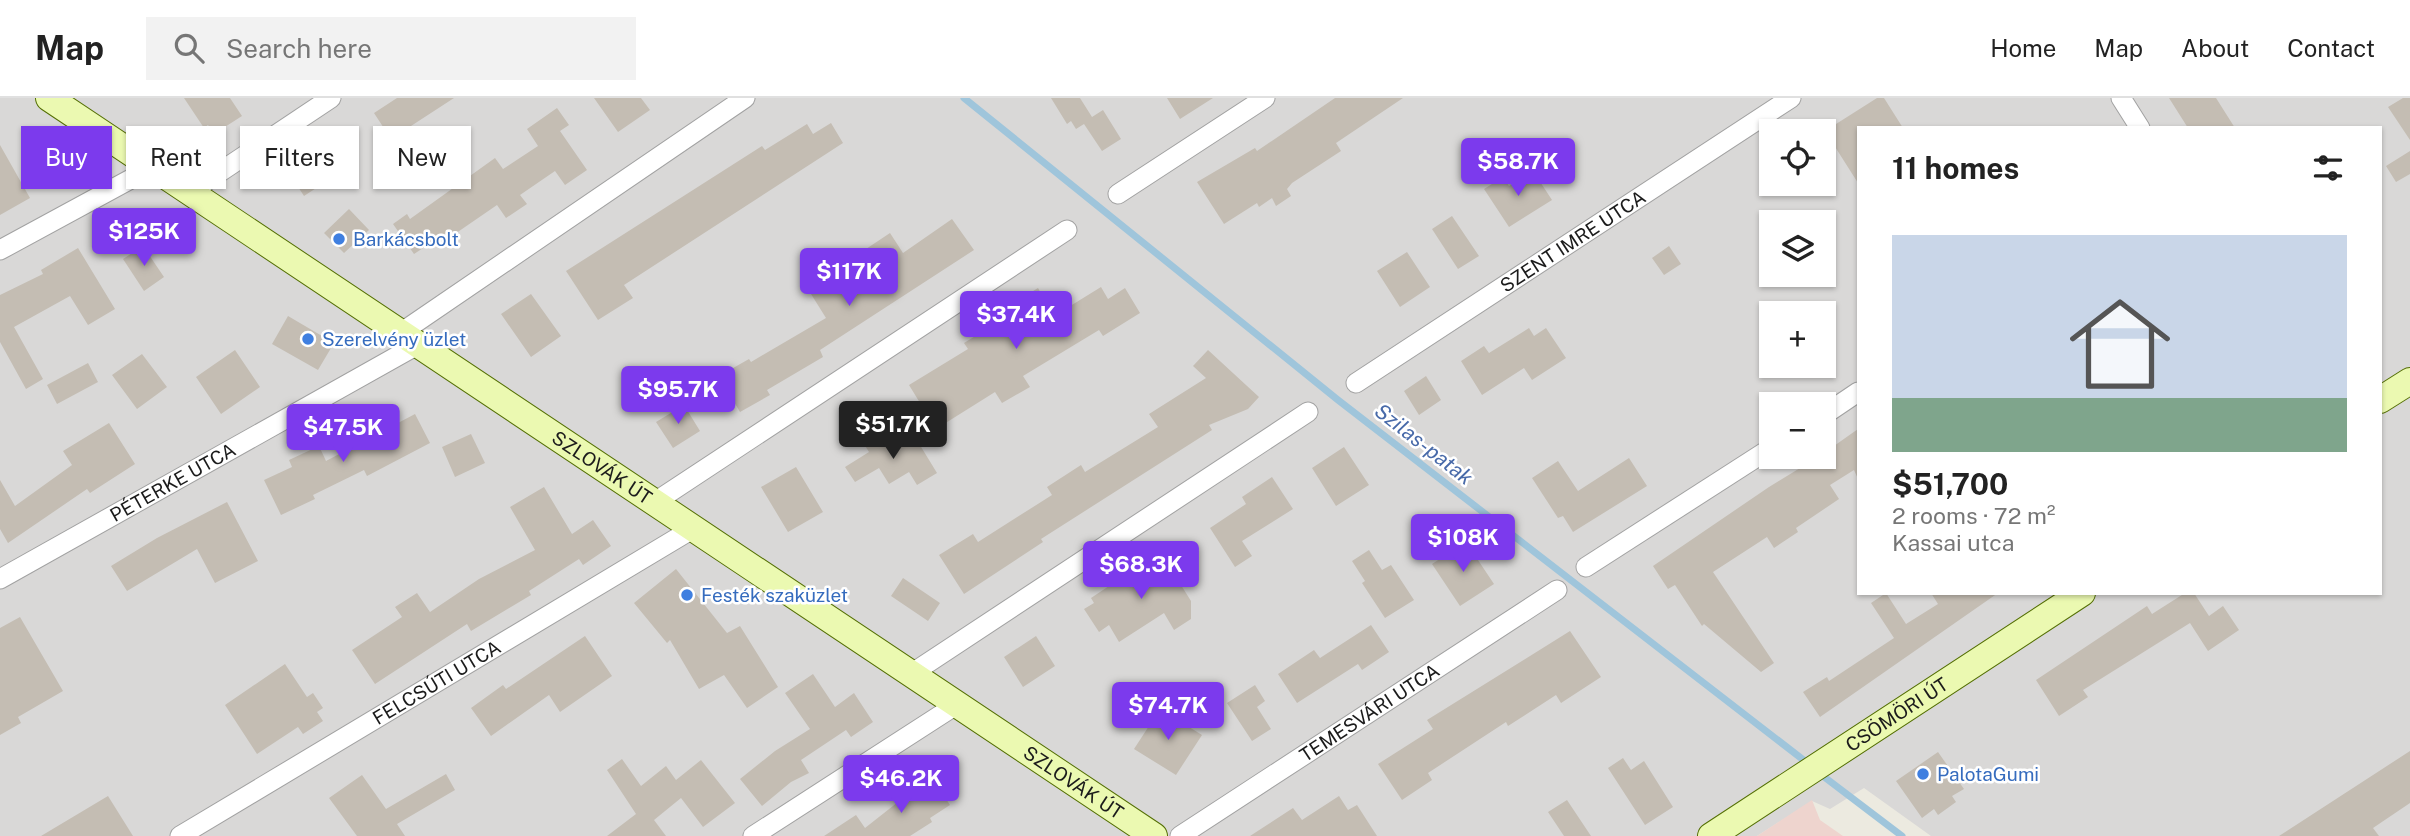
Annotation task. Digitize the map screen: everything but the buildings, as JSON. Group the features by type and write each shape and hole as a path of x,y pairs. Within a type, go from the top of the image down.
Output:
{"main road":[{"name":"SZLOVÁK ÚT","path":"49,98 126,149"},
{"name":"SZLOVÁK ÚT","path":"186,189 1154,836"},
{"path":"2382,399 2410,381"},
{"name":"CSÖMÖRI ÚT","path":"1710,836 2079,595"}],"street":[{"path":"190,192 331,98"},
{"name":"PÉTERKE UTCA","path":"0,579 410,338 746,98"},
{"path":"1118,194 1265,98"},
{"name":"SZENT IMRE UTCA","path":"1356,383 1791,98"},
{"path":"2121,98 2139,126"},
{"path":"0,250 126,182"},
{"path":"655,502 1067,230"},
{"path":"1836,407 1857,393"},
{"path":"911,674 1308,412"},
{"path":"1586,567 1759,456"},
{"name":"FELCSÚTI UTCA","path":"180,836 694,528"},
{"name":"TEMESVÁRI UTCA","path":"1180,836 1557,590"},
{"path":"753,836 956,705"}],"shaded area":[{"path":"0,98 2410,98 2410,836 1931,836 1864,788 1830,809 1812,801 1757,836 0,836"},
{"path":"1812,800 1820,820 1843,836 1757,836"}],"waterway":[{"name":"Szilas-patak","path":"964,98 1338,400 1810,765"},
{"name":"Szilas-patak","path":"1819,773 1902,836"}],"place":[{"name":"Barkácsbolt","path":"339,239"},
{"name":"Szerelvény üzlet","path":"308,339"},
{"name":"Festék szaküzlet","path":"687,595"},
{"name":"PalotaGumi","path":"1923,774"}]}
